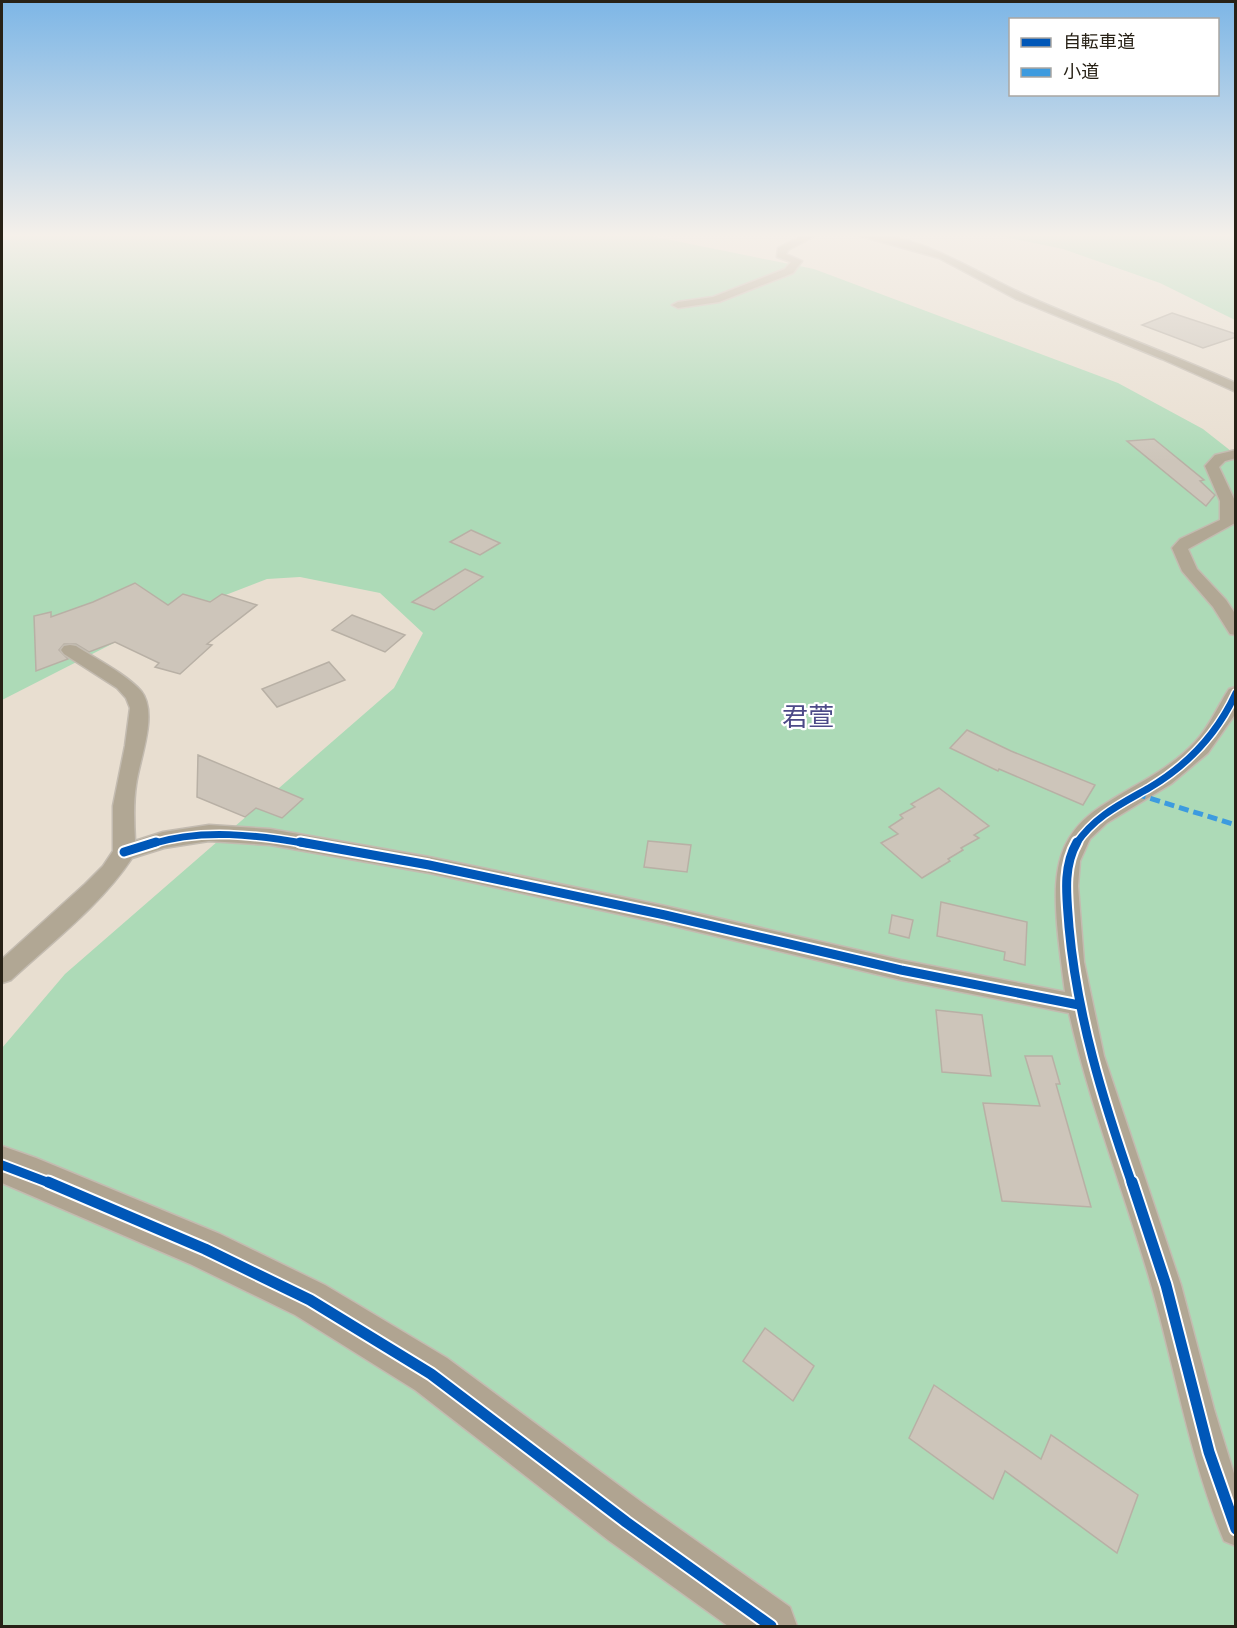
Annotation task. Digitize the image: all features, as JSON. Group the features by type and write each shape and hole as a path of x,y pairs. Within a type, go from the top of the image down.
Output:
{"street":[{"path":"1050,309 1156,352 1236,388"},
{"path":"1236,454 1220,458 1212,466 1230,505 1230,518 1227,523 1186,542 1180,548 1190,570 1220,603 1236,630"},
{"path":"2,973 93,890 111,872 124,852 123,806 135,746 139,708 135,696 124,684 70,650"},
{"path":"1236,693 1221,724 1194,756 1147,789 1102,813 1076,844 1066,868 1070,946 1078,1005 1089,1051 1166,1286 1202,1429 1236,1529"},
{"path":"124,852 163,840 209,833 270,837 429,865 665,915 901,970 1078,1005"},
{"path":"2,1165 22,1171 205,1249 310,1300 431,1374 626,1522 771,1626"}],"green space":[{"path":"2,309 921,309 1118,383 1203,429 1236,455 1235,1626 2,1626 2,1048 65,974 394,688 423,633 380,593 300,577 267,579 153,623 2,700"},
{"path":"1213,309 1235,309 1235,320"}],"building":[{"path":"1172,313 1236,334 1236,337 1203,348 1142,325"},
{"path":"1154,439 1204,480 1200,481 1215,495 1206,506 1127,441"},
{"path":"471,530 500,543 480,555 450,542"},
{"path":"465,569 483,577 434,610 412,602"},
{"path":"135,583 168,605 183,594 210,602 222,594 257,605 207,644 212,645 180,674 155,667 159,663 115,642 89,652 76,644 64,644 59,650 68,659 36,671 34,616 51,612 51,617 93,602"},
{"path":"352,615 405,635 385,652 332,630"},
{"path":"329,662 345,680 277,707 262,689"},
{"path":"967,730 1011,751 1095,785 1083,805 999,769 998,771 950,748"},
{"path":"198,755 303,799 282,818 256,808 245,817 197,797"},
{"path":"939,788 989,826 974,835 979,838 961,848 963,850 948,859 950,861 922,878 881,843 898,834 889,827 903,818 900,815 915,807 911,804"},
{"path":"648,841 691,845 687,872 644,867"},
{"path":"941,902 1027,922 1025,965 1004,960 1005,952 937,936"},
{"path":"892,915 913,920 909,938 889,933"},
{"path":"936,1010 982,1015 991,1076 942,1072"},
{"path":"1025,1056 1052,1056 1060,1084 1056,1084 1091,1207 1002,1201 983,1103 1040,1106"},
{"path":"765,1328 814,1366 793,1401 743,1361"},
{"path":"934,1385 1041,1459 1051,1435 1138,1495 1117,1553 1005,1471 993,1499 909,1438"}],"marked path":[{"path":"1136,794 1236,825"}],"cycle path":[{"path":"1236,693 1229,709 1211,736 1189,759 1163,779 1099,817 1091,825 1076,844 1067,869 1072,962 1080,1010 1105,1102 1166,1285 1206,1439 1236,1529"},
{"path":"124,852 163,840 209,833 270,837 429,865 665,915 901,970 1079,1005"},
{"path":"2,1165 22,1171 205,1249 310,1300 431,1374 626,1522 771,1626"}],"district":[{"name":"君萱","path":"808,718"}]}
